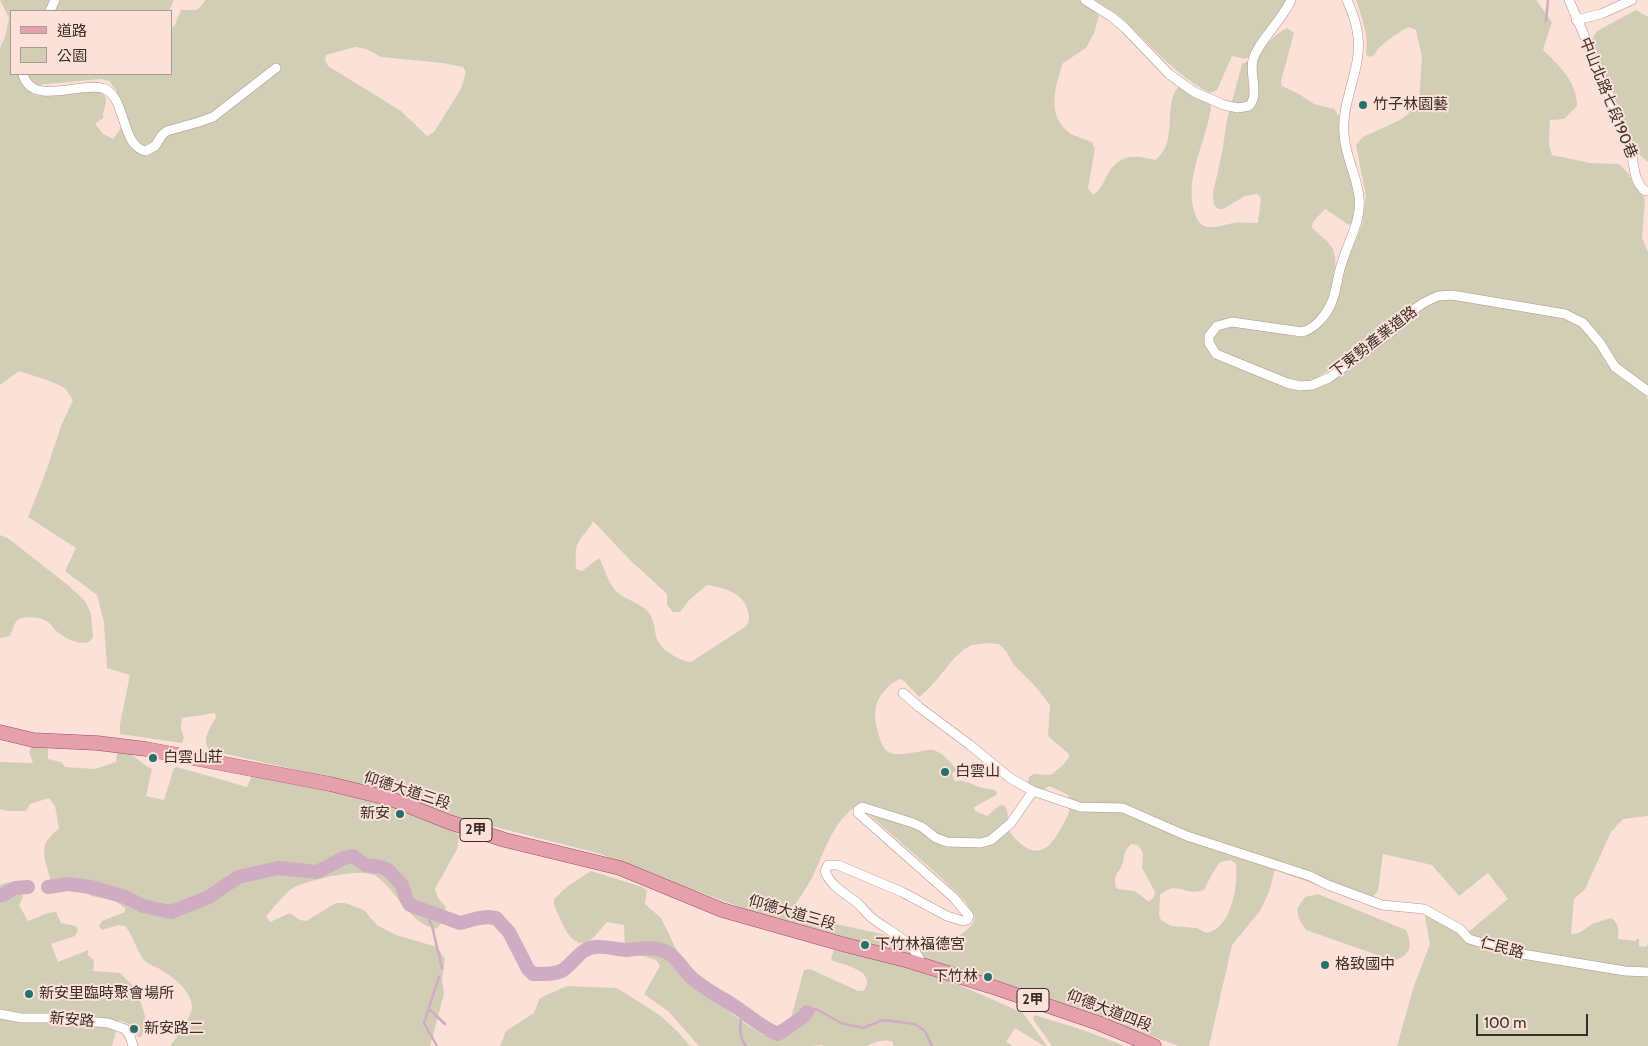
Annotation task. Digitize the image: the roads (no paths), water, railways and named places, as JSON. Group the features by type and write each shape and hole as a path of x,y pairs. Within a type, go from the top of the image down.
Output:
{"main road":[{"name":"仰德大道三段","path":"0,732 33,740 97,743 146,749 330,784 391,800 448,822 505,840 620,868 722,910 915,963"},
{"name":"仰德大道四段","path":"915,963 990,986 1098,1023 1154,1046"}],"street":[{"path":"1085,0 1112,17 1169,74 1194,92 1224,104 1244,108 1249,106 1254,99 1252,61 1256,51 1279,21 1291,0"},
{"name":"下東勢產業道路","path":"1347,0 1358,36 1358,46 1345,114 1344,134 1359,197 1359,211 1356,226 1341,264 1331,304 1311,329 1302,332 1232,322 1221,324 1212,330 1209,336 1208,343 1211,350 1221,357 1286,383 1300,386 1312,385 1329,378 1394,330 1407,314 1424,302 1438,296 1452,295 1565,314 1583,323 1600,343 1615,367 1648,391"},
{"name":"中山北路七段190巷","path":"1569,0 1629,145 1633,156 1635,173 1641,188 1648,191"},
{"path":"1576,20 1601,14 1632,0"},
{"path":"23,75 26,83 37,90 46,92 97,88 108,90 116,102 131,139 137,148 146,151 155,146 162,134 167,131 199,122 219,113 276,68"},
{"name":"仁民路","path":"903,693 970,744 1010,778 1033,791 1080,806 1123,808 1187,836 1310,876 1328,885 1382,905 1424,909 1460,929 1470,939 1516,953 1625,971 1648,972"},
{"path":"915,963 919,957 911,945 869,916 857,903 828,879 825,871 828,865 838,865 902,892 956,919 966,920 969,916 954,898 858,810 862,807 914,823 936,838 947,842 981,843 991,840 1011,823 1033,791"},
{"name":"新安路","path":"0,1014 21,1018 51,1018 108,1023 125,1029 130,1036 133,1046"}],"waterway":[{"path":"1546,21 1548,0"},
{"path":"48,887 68,884 91,887 125,897 143,906 171,912 209,897 238,877 278,868 317,872 344,858 353,856 365,865 388,870 402,885 410,905 460,923 479,918 496,918 509,932 528,969 533,974 560,972 582,952 591,948 604,947 627,950 653,948 668,953 702,986 778,1034 803,1017 807,1012"},
{"path":"0,895 15,888 28,887"},
{"path":"433,912 429,920 442,968"},
{"path":"437,1046 424,1023 439,977"},
{"path":"428,1008 445,1024"},
{"path":"807,1012 816,1009 841,1023 863,1028 883,1020 915,1024 925,1031 932,1046"},
{"path":"743,1012 740,1030 746,1046"}],"place":[{"name":"竹子林園藝","path":"1363,105"},
{"name":"白雲山莊","path":"153,758"},
{"name":"白雲山","path":"945,772"},
{"name":"新安","path":"400,814"},
{"name":"下竹林福德宮","path":"865,945"},
{"name":"格致國中","path":"1325,965"},
{"name":"下竹林","path":"988,977"},
{"name":"新安里臨時聚會場所","path":"29,994"},
{"name":"新安路二","path":"134,1029"}]}
